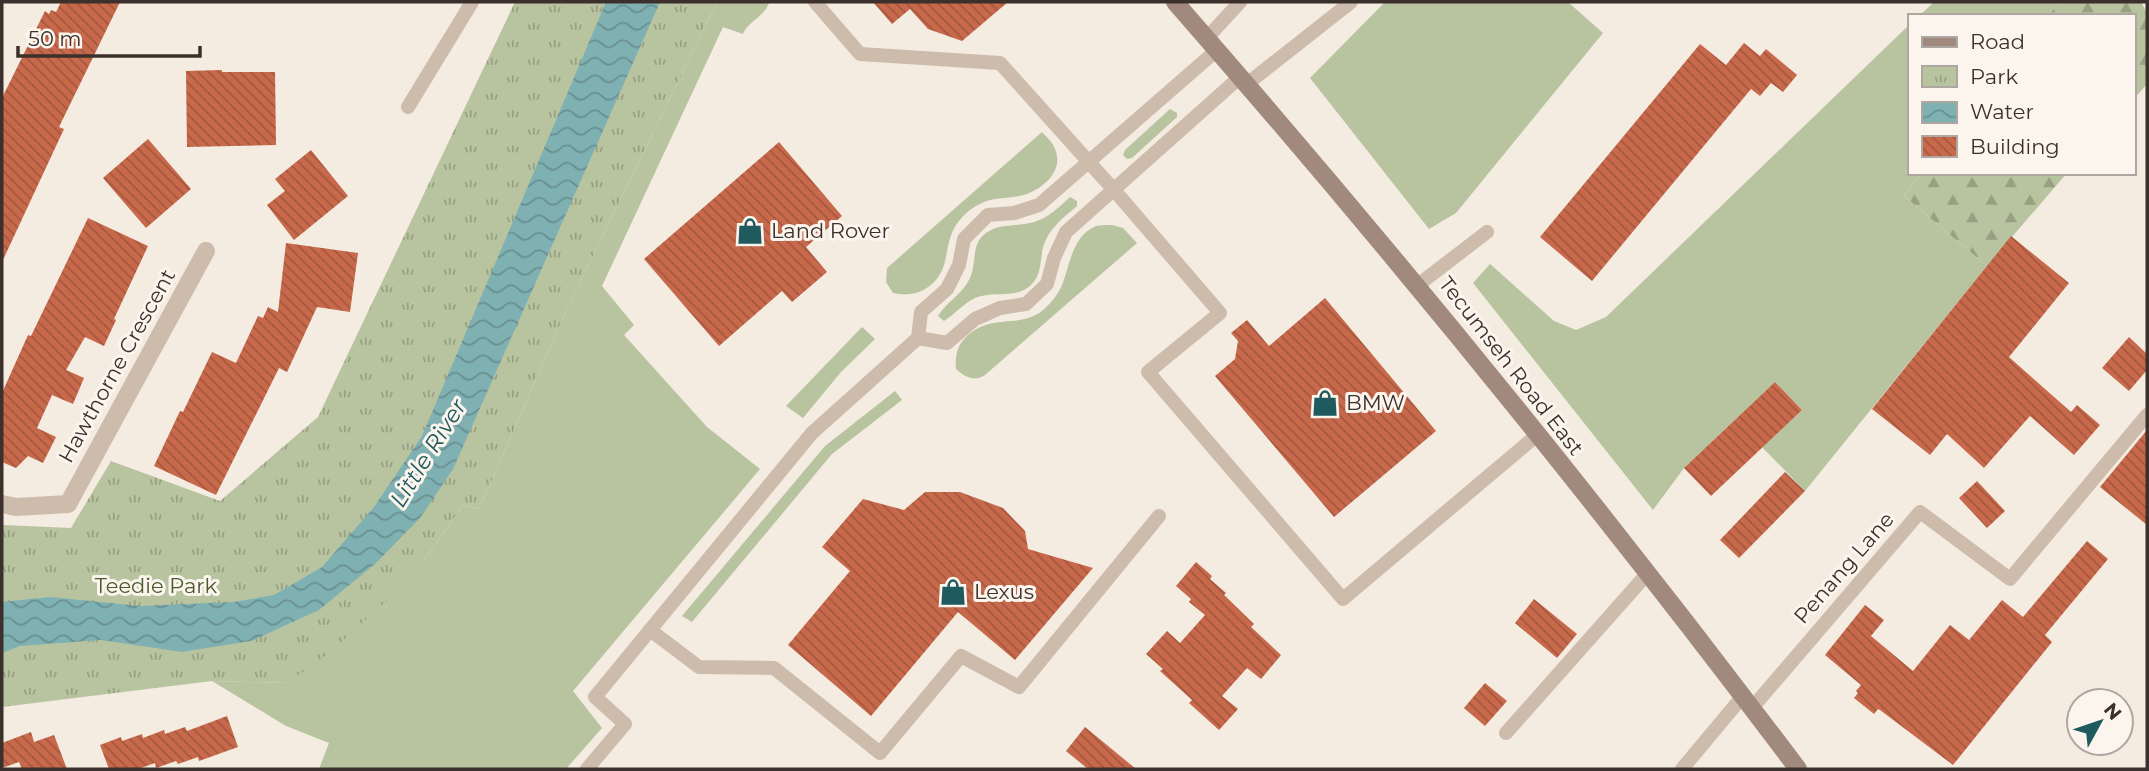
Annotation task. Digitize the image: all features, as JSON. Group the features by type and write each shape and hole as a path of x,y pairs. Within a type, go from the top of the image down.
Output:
{"main road":[{"name":"Tecumseh Road East","path":"1175,2 1418,285 1798,769"}],"street":[{"name":"Hawthorne Crescent","path":"2,504 68,504 206,251"}],"lane":[{"path":"408,107 472,2"},
{"path":"815,2 860,54 1000,63 1114,190 1220,313 1148,372 1343,599 1537,435"},
{"path":"587,769 625,724 595,697 812,433 918,338 921,312 947,289 959,265 964,239 988,215 1014,213 1039,205 1089,162 1212,44 1240,2"},
{"path":"918,338 947,343 975,319 1000,308 1026,304 1047,284 1054,258 1066,232 1244,80 1351,2"},
{"path":"1418,285 1487,232"},
{"name":"Penang Lane","path":"1747,702 1920,512 2010,579 2147,415"},
{"path":"650,630 699,667 774,668 880,753 961,656 1019,687 1159,516"},
{"path":"1506,733 1647,574"},
{"path":"1682,769 1747,702"}],"green space":[{"name":"Teedie Park","path":"515,2 717,2 566,311 479,509 463,505 423,562 390,598 330,652 288,683 212,681 2,707 2,525 71,528 111,461 220,501 318,417"},
{"path":"717,2 769,3 743,34 723,27 602,286 634,325 624,335 707,427 760,469 573,691 602,728 566,769 319,769 329,743 286,726 212,681 288,683 423,562 463,505 479,509 566,311"},
{"path":"1385,2 1568,2 1603,33 1456,213 1429,229 1310,78"},
{"path":"1934,2 2059,2 2050,14 1921,14"},
{"path":"2059,2 2141,2 2147,13 2147,84 2135,98 2135,14 2050,14"},
{"path":"1908,26 1908,175 1920,175 1904,196 1987,266 1805,491 1762,447 1802,410 1775,382 1684,468 1653,510 1473,283 1490,264 1554,321 1576,330 1606,317"},
{"path":"1170,109 1177,113 1177,117 1132,158 1127,159 1123,155 1125,150"},
{"path":"1042,132 1053,145 1057,157 1055,171 1051,177 1027,194 990,200 971,210 954,229 942,270 932,284 910,294 893,293 886,282 887,268"},
{"path":"1920,175 2065,175 1987,266 1904,196"},
{"path":"1070,197 1077,201 1077,206 1049,234 1043,247 1039,271 1032,284 1019,292 975,298 944,321 938,316 967,284 977,245 984,234 999,227 1038,221 1055,211"},
{"path":"1112,225 1123,228 1137,243 985,375 970,378 956,369 957,351 967,336 986,325 1023,319 1042,311 1060,289 1073,252 1082,237 1096,226"},
{"path":"862,327 875,339 841,372 803,418 786,406"},
{"path":"895,391 902,400 832,454 692,622 682,616 825,446"}],"water":[{"name":"Little River","path":"606,2 660,2 453,469 420,518 376,563 319,610 251,641 182,652 101,640 20,646 2,653 2,602 50,597 140,606 234,602 274,595 322,567 374,507 422,436"}],"building":[{"path":"61,2 120,2 59,127 64,129 2,262 2,98 45,11 49,14 51,10 56,12"},
{"path":"873,2 1008,2 962,41 928,29 910,9 892,24"},
{"path":"1744,43 1760,56 1766,49 1797,75 1783,92 1771,83 1760,96 1751,89 1592,281 1540,237 1700,44 1726,65"},
{"path":"186,71 275,72 276,145 187,147"},
{"path":"148,139 191,189 146,228 103,178"},
{"name":"Land Rover","path":"779,142 842,216 806,247 827,272 792,302 782,291 719,346 644,259"},
{"path":"311,150 348,196 294,240 267,205 285,191 275,179"},
{"path":"88,218 148,246 104,346 85,337 66,370 84,378 73,404 52,395 37,428 56,437 43,463 28,456 16,468 2,462 2,393 28,335 31,336"},
{"path":"2011,236 2069,283 2009,357 2071,412 2077,405 2100,425 2074,455 2030,416 1984,468 1947,434 1930,455 1872,409"},
{"path":"286,243 358,253 350,312 317,307 287,372 279,368 216,495 154,466 212,352 236,363 258,316 263,318 268,307 278,312"},
{"name":"BMW","path":"1325,298 1436,431 1334,517 1215,376 1235,359 1238,341 1231,333 1247,320 1269,346"},
{"path":"2129,337 2147,354 2147,370 2129,391 2102,368"},
{"path":"1775,382 1802,410 1711,496 1684,468"},
{"path":"2147,430 2147,525 2100,487"},
{"path":"1785,472 1805,491 1739,558 1720,540"},
{"path":"1977,481 2005,511 1987,528 1959,498"},
{"name":"Lexus","path":"925,492 960,492 1003,508 1025,531 1028,549 1093,568 1015,660 958,612 871,716 788,645 850,571 822,547 863,499 904,510"},
{"path":"2087,541 2108,559 2045,635 2052,642 1953,765 1880,710 1874,714 1854,698 1861,685 1825,655 1865,605 1884,620 1871,636 1913,671 1950,625 1969,640 2002,600 2023,617"},
{"path":"1196,562 1212,576 1210,579 1226,593 1224,595 1254,624 1251,627 1281,655 1261,679 1247,668 1222,696 1238,709 1219,730 1189,703 1192,700 1160,671 1163,669 1146,654 1167,631 1180,643 1205,615 1189,602 1191,599 1176,586"},
{"path":"1534,599 1577,634 1557,658 1515,623"},
{"path":"1485,683 1507,701 1485,726 1464,708"},
{"path":"227,716 238,747 199,761 198,757 156,768 155,763 138,769 109,769 100,745 121,737 122,741 142,734 143,738 164,730 165,734 185,727 187,731"},
{"path":"1085,727 1136,769 1088,769 1066,751"},
{"path":"31,732 34,742 54,735 67,769 22,769 19,762 2,768 2,743"}],"place":[{"name":"Land Rover","path":"750,231"},
{"name":"BMW","path":"1325,403"},
{"name":"Lexus","path":"953,592"}]}
